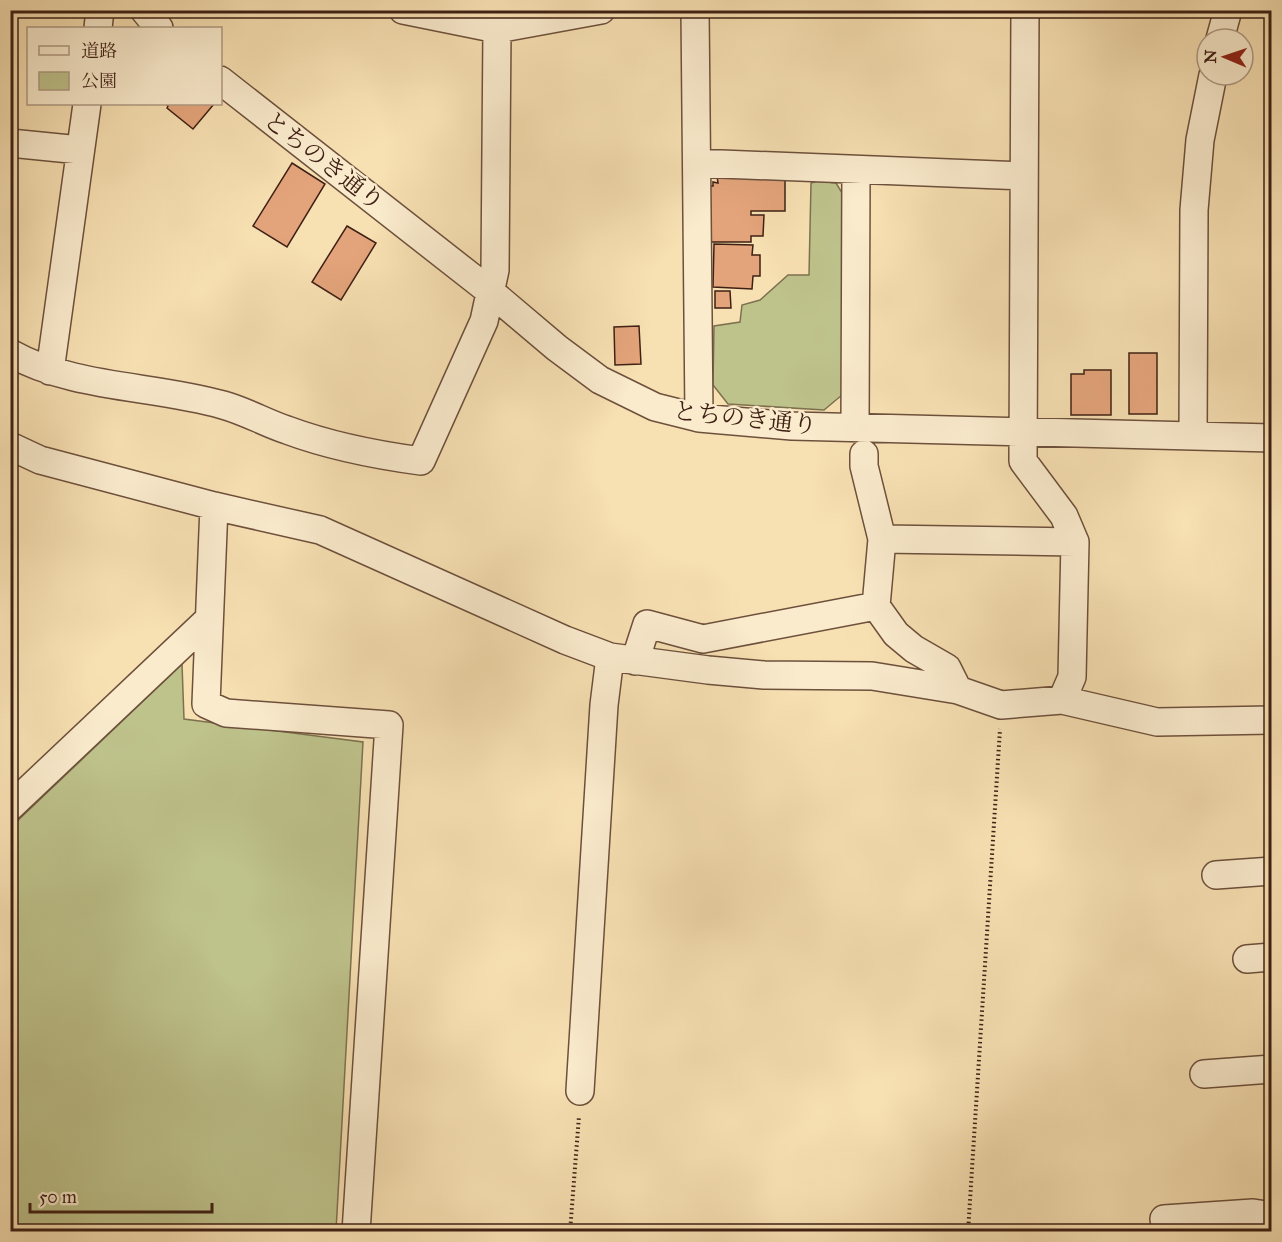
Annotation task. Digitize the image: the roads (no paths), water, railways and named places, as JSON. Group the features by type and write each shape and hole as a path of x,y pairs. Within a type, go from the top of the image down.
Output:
{"street":[{"path":"98,27 100,10"},
{"path":"144,10 158,27"},
{"path":"403,10 497,29 601,10"},
{"path":"695,10 699,418"},
{"path":"1025,10 1023,461 1064,516 1075,542 1072,677 1062,700"},
{"path":"1223,27 1228,10"},
{"path":"10,353 50,371 224,405 289,431 377,455 421,461 484,321 492,293 495,270 497,29"},
{"name":"とちのき通り","path":"222,82 492,293 557,348 600,380 655,407 699,418 792,426 1272,438"},
{"path":"1193,436 1194,210 1200,140 1211,87"},
{"path":"50,371 87,105"},
{"path":"10,142 80,150"},
{"path":"697,163 1023,176"},
{"path":"855,428 856,171"},
{"path":"10,446 40,460 214,506 320,530 565,640 623,659 764,675 872,676 958,690 1001,705 1062,700 1157,722 1272,720"},
{"path":"864,454 864,466 882,539 876,606 896,634 914,649 947,668 958,690"},
{"path":"214,506 206,704 226,713 389,725 356,1232"},
{"path":"882,539 1075,542"},
{"path":"580,1091 604,705 623,659 647,624 702,639 876,606"},
{"path":"10,807 209,619"},
{"path":"1216,875 1272,871"},
{"path":"1204,1074 1272,1069"},
{"path":"1164,1219 1253,1213 1272,1216"}]}
